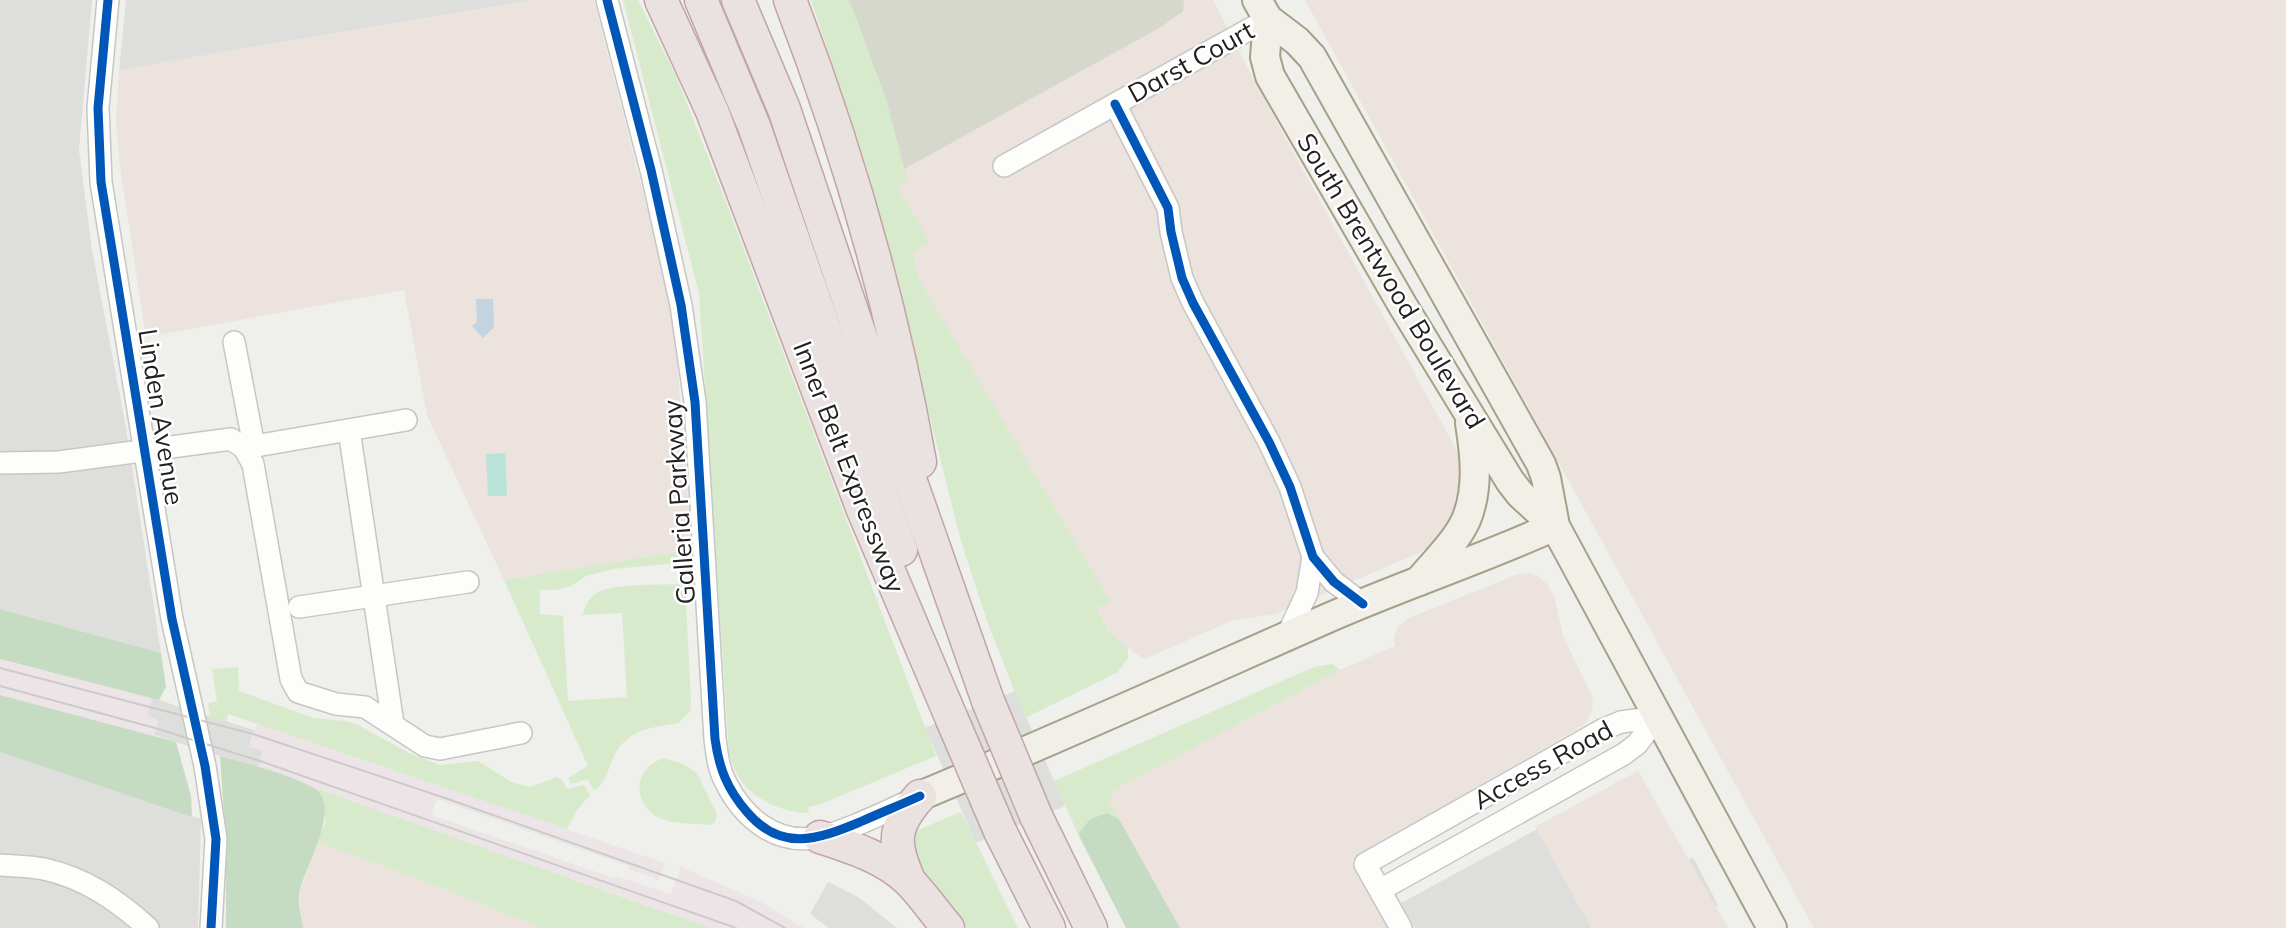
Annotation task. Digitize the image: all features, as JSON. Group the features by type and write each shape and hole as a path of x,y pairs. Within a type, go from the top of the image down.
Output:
{"highway":[{"name":"Inner Belt Expressway","path":"661,0 712,111 892,583 1000,831 1049,928"},
{"path":"701,0 754,126 804,265 903,557 936,679"},
{"name":"Inner Belt Expressway","path":"738,0 784,109 988,701 1036,816 1091,928"},
{"path":"790,0 829,110 882,291 912,416 930,536"},
{"path":"920,796 901,822 897,838 899,859 909,880 948,928"},
{"path":"820,837 868,854 909,880"}],"main road":[{"name":"South Brentwood Boulevard","path":"1262,9 1265,57 1270,76 1468,413 1520,494 1555,526"},
{"name":"South Brentwood Boulevard","path":"1262,9 1312,57 1541,464 1555,526 1772,928"},
{"path":"1418,582 1465,522 1474,496 1475,455 1468,413"},
{"name":"Galleria Parkway","path":"920,796 1109,716 1287,636 1555,526"}],"street":[{"name":"Linden Avenue","path":"108,0 98,108 101,182 172,619 205,766 216,839 211,928"},
{"name":"Galleria Parkway","path":"607,0 651,170 681,304 695,402 715,739 724,780 735,798 764,829 777,836 795,839 820,837 920,796"},
{"name":"Darst Court","path":"1004,166 1115,104 1262,9"},
{"path":"1115,104 1168,208 1182,278 1269,442 1290,487 1313,557 1334,582 1363,604"},
{"path":"234,342 249,447 291,679 298,692 336,704 365,707 425,746 440,748 521,733"},
{"path":"0,463 59,462 231,439 249,447 406,420"},
{"path":"349,430 393,724"},
{"path":"1287,636 1307,593 1313,557"},
{"path":"299,607 468,582"},
{"name":"Access Road","path":"1658,717 1637,744 1624,754 1380,890 1365,864 1604,729 1621,722 1658,717"},
{"path":"0,865 43,869 87,883 121,904 148,928"},
{"path":"1380,890 1401,928"}],"shaded area":[{"path":"0,0 92,0 79,150 92,250 125,422 161,653 0,609"},
{"path":"126,0 531,0 119,70"},
{"path":"531,0 594,0 674,323 692,549 504,580 427,415 404,290 146,337 120,167 116,121 119,70"},
{"path":"827,0 1213,0 1258,88 1455,447 1463,469 1463,486 1454,518 1445,531 1432,545 1416,554 1276,614 1234,620 1144,659 1108,631 920,282 861,83"},
{"path":"842,0 1184,0 1183,11 1161,27 904,169"},
{"path":"1305,0 2286,0 2286,928 1814,928"},
{"path":"476,299 493,299 494,327 483,338 472,326 477,322"},
{"path":"505,453 507,496 488,496 486,454"},
{"path":"1529,573 1538,576 1547,584 1554,596 1563,636 1592,696 1593,705 1589,718 1584,725 1351,860 1389,928 1180,928 1105,794 1340,670 1395,646 1394,637 1399,625 1409,618 1516,575"},
{"path":"0,659 152,698 147,716 158,720 153,736 0,695"},
{"path":"1015,691 1065,806 976,843 925,728"},
{"path":"152,698 254,730 249,746 263,751 258,768 154,735 158,720 147,716"},
{"path":"257,723 665,863 659,880 628,869 629,866 437,799 431,815 614,878 616,876 671,894 681,867 761,902 804,928 711,928 258,768 263,751 249,747"},
{"path":"0,752 201,819 198,928 0,928"},
{"path":"1638,771 1728,928 1591,928 1535,827"},
{"path":"1637,775 1613,899 1693,857 1718,905 1676,928 1415,928 1401,903"},
{"path":"316,842 541,928 303,928 299,896"},
{"path":"828,882 858,897 897,928 829,928 810,914"}],"green space":[{"path":"623,0 638,0 676,76 936,756 808,807 809,813 779,807 759,798 744,784 729,755 699,293"},
{"path":"811,0 848,0 853,9 887,102 907,179 897,185 930,243 912,254 920,282 1110,600 1097,609 1108,631 1128,648 1128,658 1118,672 1025,718 987,621 961,541 868,171"},
{"path":"681,551 683,560 679,563 613,569 586,576 571,586 540,590 540,614 563,616 568,701 627,697 622,613 582,615 591,597 614,588 685,584 690,711 679,723 648,729 630,737 616,752 605,778 594,791 588,779 571,784 568,778 588,766 504,580"},
{"path":"0,609 161,653 166,687 159,700 0,659"},
{"path":"1332,664 1340,670 1112,791 1110,802 1119,819 1106,813 1090,819 1078,834 1054,781 1314,667"},
{"path":"238,667 239,691 314,718 358,725 411,754 440,765 478,761 513,783 531,787 557,777 567,789 584,785 590,795 577,810 567,829 228,714 226,722 210,717 208,703 217,701 212,669"},
{"path":"0,695 176,742 191,796 192,817 0,752"},
{"path":"220,756 291,777 312,787 321,796 325,808 324,822 299,896 303,928 226,928 226,845"},
{"path":"663,758 683,764 697,773 717,814 715,822 710,825 671,822 648,810 641,798 641,777 649,766"},
{"path":"315,788 711,928 541,928 316,842 326,822"},
{"path":"961,812 1018,928 967,928 916,867 909,840 913,832"},
{"path":"1107,813 1119,819 1180,928 1126,928 1078,834 1090,819"}],"tram line":[{"path":"0,668 253,734 445,798 736,901 785,928"},
{"path":"0,686 155,728 260,761 736,928"}],"cycle path":[{"path":"108,0 98,108 101,182 172,619 205,766 216,839 211,928"},
{"path":"607,0 651,170 681,305 695,402 715,739 725,778 734,795 760,825 773,833 800,839 829,834 920,796"},
{"path":"1115,104 1168,208 1182,278 1269,442 1290,487 1313,557 1334,582 1363,604"}]}
